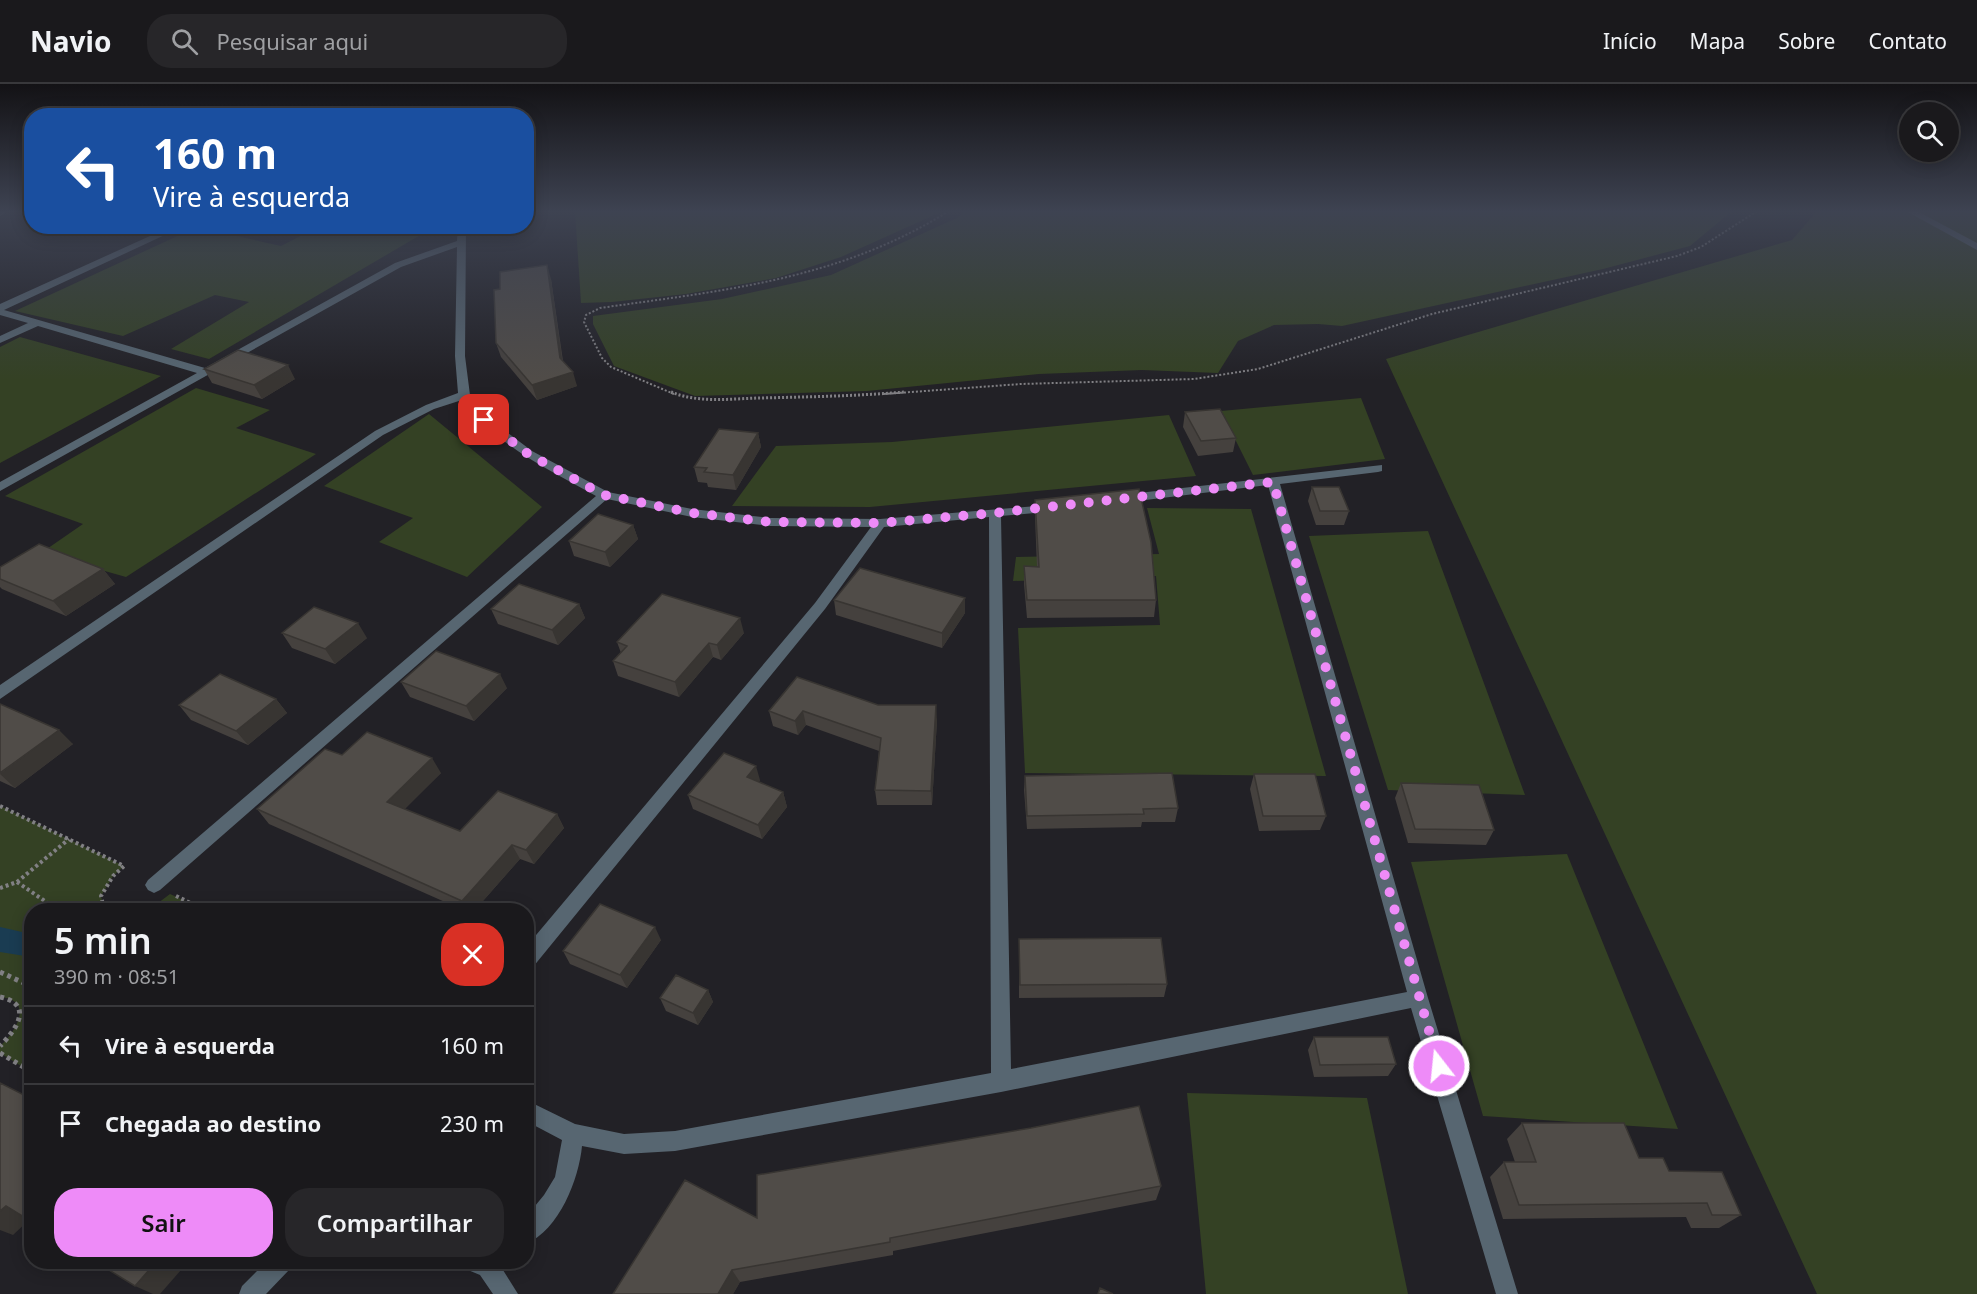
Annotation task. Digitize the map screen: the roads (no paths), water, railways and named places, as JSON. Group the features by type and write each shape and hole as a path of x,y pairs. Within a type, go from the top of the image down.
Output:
{"street":[{"path":"0,310 91,267"},
{"path":"0,487 394,267"},
{"path":"461,267 460,356 464,395 484,420 528,454 604,495 692,513 770,522 880,523 1065,506"},
{"path":"0,310 36,324 207,372"},
{"path":"0,340 36,324"},
{"path":"0,693 379,433 422,410 464,395"},
{"path":"1111,500 1378,468"},
{"path":"1273,482 1418,998 1507,1294"},
{"path":"154,885 604,495"},
{"path":"995,513 1001,1082"},
{"path":"534,951 820,606 880,523"},
{"path":"534,1114 573,1134 624,1144 675,1141 1001,1082 1269,1030 1418,998"},
{"path":"534,1227 556,1196 569,1168 573,1134"},
{"path":"250,1294 273,1269"},
{"path":"490,1269 507,1294"}],"water":[{"path":"0,927 24,932 24,956 0,952"}]}
